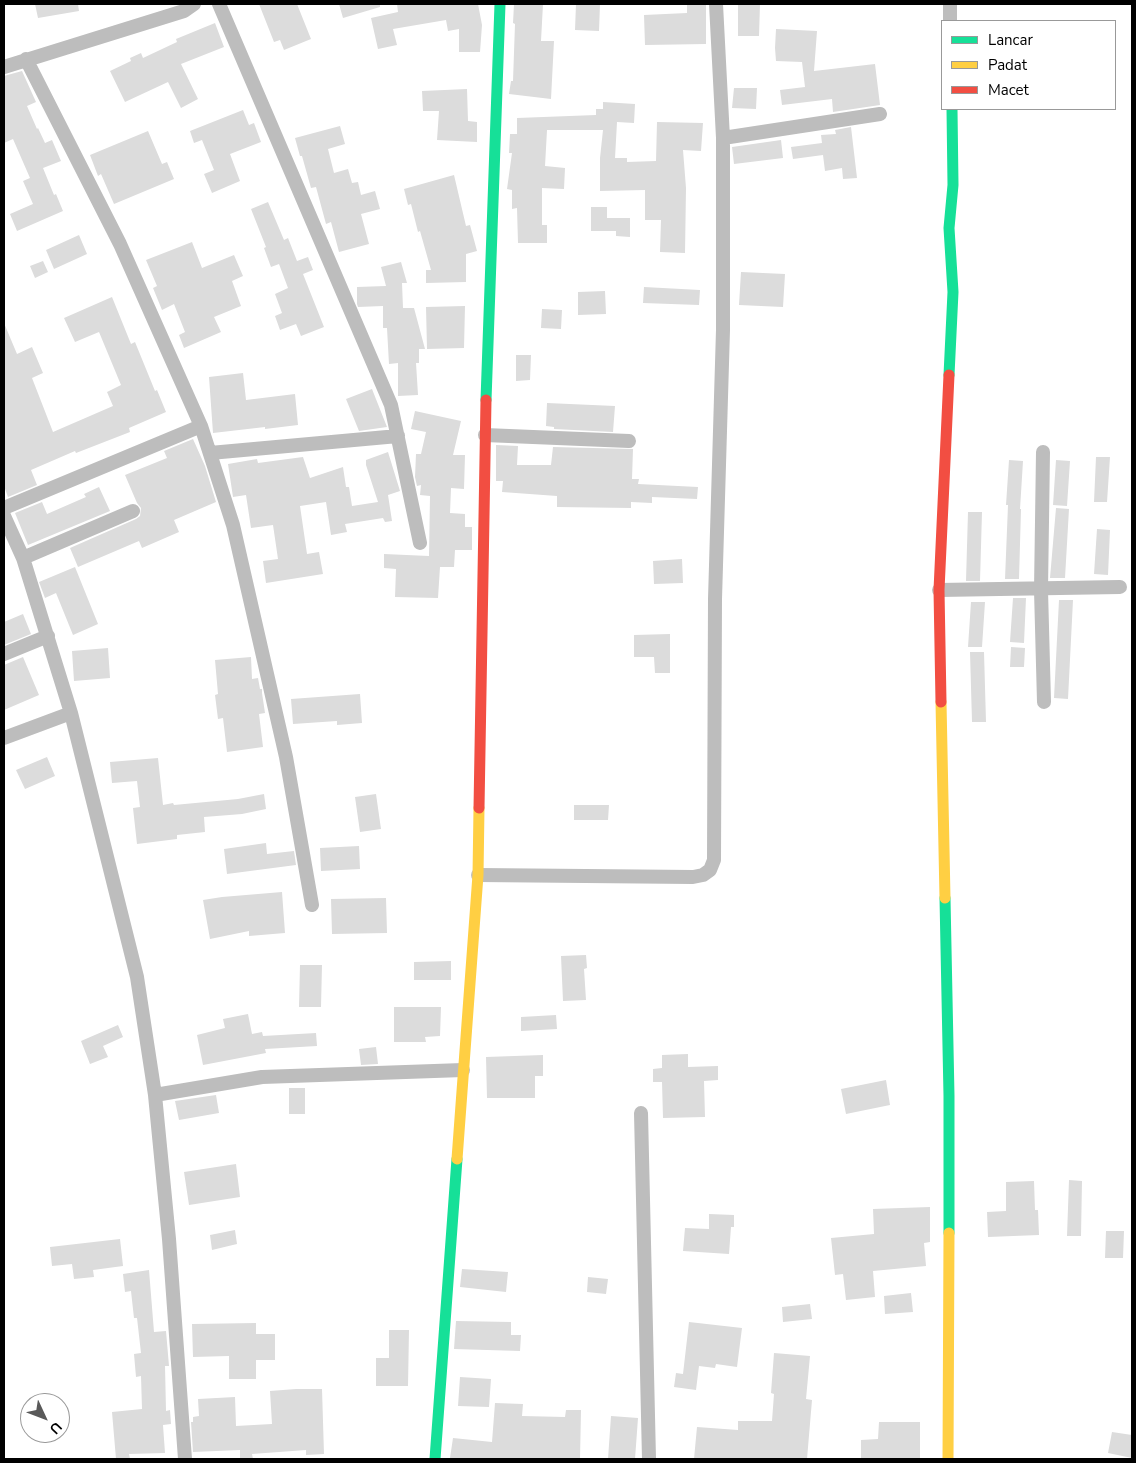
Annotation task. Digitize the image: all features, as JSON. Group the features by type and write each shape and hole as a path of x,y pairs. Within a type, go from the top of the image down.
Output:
{"street":[{"path":"219,4 391,405 420,543"},
{"path":"435,1459 478,875 485,435 500,4"},
{"path":"478,875 693,877 703,875 710,870 714,860 715,599 723,330 723,138 716,4"},
{"path":"950,4 950,20"},
{"path":"4,67 188,6"},
{"path":"26,59 120,244 202,426 233,525 282,738 312,905"},
{"path":"948,1459 949,1096 939,590 953,292 949,228 953,185 952,110"},
{"path":"723,138 880,114"},
{"path":"4,508 202,426"},
{"path":"485,435 630,441"},
{"path":"210,453 398,436"},
{"path":"1043,452 1041,590 1044,702"},
{"path":"23,558 133,511"},
{"path":"4,516 23,558 71,713 137,977 155,1095 169,1240 185,1459"},
{"path":"939,590 1041,590 1120,587"},
{"path":"4,654 48,636"},
{"path":"4,738 71,713"},
{"path":"155,1095 262,1077 463,1070"},
{"path":"641,1113 648,1459"}],"building":[{"path":"35,4 78,4 79,11 38,18"},
{"path":"259,4 297,4 311,39 284,50 280,40 274,42"},
{"path":"339,4 380,4 380,7 343,18"},
{"path":"397,4 478,4 482,25 480,52 459,52 459,29 448,31 446,20 393,29 397,45 378,49 371,18 398,12"},
{"path":"514,4 543,4 541,41 554,41 551,99 509,94 511,81 513,81"},
{"path":"576,4 600,4 599,31 575,30"},
{"path":"687,4 706,4 706,44 645,45 644,15 687,13"},
{"path":"738,4 760,4 759,36 738,36"},
{"path":"215,23 224,47 181,64 198,99 181,108 168,82 125,102 110,71 131,61 130,58 141,53 143,58 177,42 176,39"},
{"path":"776,29 817,31 814,71 875,64 880,105 833,112 832,99 782,105 780,90 805,87 802,62 776,61"},
{"path":"22,71 36,102 27,106 45,143 52,140 61,161 43,168 63,211 17,231 10,214 33,204 23,181 30,178 13,139 4,143 4,76"},
{"path":"734,88 757,88 756,109 732,108"},
{"path":"467,89 468,121 477,122 477,142 437,140 439,111 423,111 422,91"},
{"path":"603,102 635,104 634,123 617,122 615,158 627,158 627,162 656,161 657,122 703,123 701,151 683,150 686,188 685,253 660,252 661,220 645,220 645,190 600,191 600,158 603,130 547,130 545,166 565,168 564,189 542,188 542,225 547,225 547,243 518,243 517,208 512,209 512,190 507,189 512,153 509,153 510,134 517,134 517,118 596,115 596,109 603,109"},
{"path":"243,110 249,125 254,123 261,142 230,154 240,181 212,193 204,174 214,170 202,140 194,143 190,131"},
{"path":"340,126 345,144 328,149 334,173 348,169 352,183 358,182 361,195 375,191 380,209 361,214 369,244 339,252 331,222 326,224 316,187 311,188 295,138"},
{"path":"851,127 857,178 843,179 842,168 825,171 823,155 793,159 791,147 822,143 821,135 836,134 835,130"},
{"path":"148,131 162,164 167,162 174,179 114,204 101,174 98,176 90,155"},
{"path":"781,140 783,158 734,164 732,147"},
{"path":"454,175 466,226 470,225 477,251 466,254 466,282 426,283 426,270 431,270 411,204 408,205 404,189"},
{"path":"268,202 284,240 288,238 297,261 308,257 313,270 303,274 324,327 301,336 296,324 280,330 275,316 282,313 275,294 288,288 279,264 271,267 264,248 266,247 251,209"},
{"path":"591,207 607,207 607,218 630,218 630,237 616,236 616,231 591,231"},
{"path":"79,235 87,254 54,269 46,250"},
{"path":"192,242 202,268 234,255 243,276 232,281 241,306 214,317 221,332 184,348 179,335 185,332 174,304 162,310 153,288 157,286 146,260"},
{"path":"43,261 48,272 35,278 30,266"},
{"path":"401,262 407,283 402,283 403,308 414,308 425,349 419,349 419,363 416,363 418,395 398,396 398,363 389,364 387,328 383,328 383,306 358,307 357,304 357,287 386,286 381,267"},
{"path":"741,272 785,274 783,307 739,305"},
{"path":"644,287 700,290 699,305 643,303"},
{"path":"605,291 606,314 578,315 578,292"},
{"path":"112,297 131,344 135,342 155,391 157,390 166,412 129,428 130,432 76,453 75,451 31,470 37,485 8,497 4,486 4,323 17,354 32,347 43,373 32,378 53,432 113,406 107,392 121,385 99,332 75,342 64,318"},
{"path":"465,306 464,348 427,349 426,307"},
{"path":"542,309 562,310 561,329 541,328"},
{"path":"516,355 531,355 530,380 516,381"},
{"path":"243,373 246,400 295,394 298,425 213,433 209,377"},
{"path":"372,389 387,427 359,431 346,399"},
{"path":"547,403 615,406 613,432 554,429 554,427 546,426"},
{"path":"415,411 461,421 453,455 465,455 464,489 451,488 450,513 465,514 465,527 472,527 472,550 455,550 454,567 440,567 438,598 395,597 396,569 384,568 384,554 429,556 430,496 420,495 421,485 417,486 415,477 416,454 421,454 426,432 411,429"},
{"path":"193,439 205,466 216,502 174,520 179,532 142,548 139,541 78,567 70,548 140,516 141,508 125,475 167,458 164,451"},
{"path":"496,445 518,446 517,465 551,465 553,447 633,449 632,479 639,479 638,484 698,487 697,499 652,497 652,503 631,502 631,508 557,507 557,496 502,492 503,481 496,481"},
{"path":"388,452 400,491 388,495 392,521 385,522 383,518 345,524 347,532 331,535 326,502 300,506 307,554 319,552 323,574 266,583 263,561 278,559 273,525 251,528 246,495 233,497 228,464 257,459 258,463 303,457 310,478 343,467 346,487 349,487 352,506 378,502 366,460"},
{"path":"1096,457 1110,457 1107,502 1094,502"},
{"path":"1009,460 1023,461 1019,579 1005,579"},
{"path":"1056,460 1070,461 1067,506 1053,505"},
{"path":"99,487 110,511 28,545 15,513 42,502 47,514 86,497 84,494"},
{"path":"1056,508 1069,509 1065,578 1050,578"},
{"path":"968,512 982,512 980,581 966,581"},
{"path":"1097,529 1110,530 1108,575 1094,574"},
{"path":"682,559 683,583 654,584 653,561"},
{"path":"75,567 98,624 73,635 56,593 45,598 39,582"},
{"path":"1013,598 1026,598 1024,643 1010,642"},
{"path":"1059,600 1073,600 1068,699 1054,698"},
{"path":"971,602 985,602 982,647 968,647"},
{"path":"23,614 31,634 4,645 4,622"},
{"path":"670,634 670,673 655,673 654,657 634,657 634,635"},
{"path":"1011,647 1025,648 1024,667 1010,667"},
{"path":"108,648 110,678 74,681 72,651"},
{"path":"970,652 984,652 986,722 972,722"},
{"path":"23,657 39,695 4,710 4,665"},
{"path":"251,657 252,679 258,678 260,689 262,689 265,713 259,714 263,747 227,752 223,718 218,719 215,695 218,694 215,660"},
{"path":"360,694 362,723 337,725 337,721 293,724 291,699"},
{"path":"47,757 55,776 25,789 16,770"},
{"path":"158,758 163,805 238,799 264,794 266,809 242,814 204,817 205,832 177,835 177,839 137,844 133,808 140,807 137,781 112,783 110,762"},
{"path":"376,794 381,829 360,832 355,797"},
{"path":"574,805 609,805 608,820 574,820"},
{"path":"266,843 267,854 294,851 296,865 227,874 224,849"},
{"path":"359,846 360,869 321,871 320,848"},
{"path":"282,892 285,933 249,936 249,931 210,939 203,900"},
{"path":"386,898 387,933 332,934 331,899"},
{"path":"586,955 587,968 584,969 586,1000 563,1001 561,956"},
{"path":"451,961 451,980 414,980 414,962"},
{"path":"300,965 322,965 321,1007 299,1007"},
{"path":"394,1007 441,1007 440,1036 425,1037 426,1042 394,1042"},
{"path":"248,1014 252,1034 262,1032 263,1036 316,1033 317,1046 265,1049 266,1053 203,1065 197,1035 225,1028 223,1019"},
{"path":"556,1015 557,1029 521,1031 521,1017"},
{"path":"118,1025 123,1037 103,1046 108,1057 90,1064 81,1041"},
{"path":"376,1047 378,1064 361,1065 359,1049"},
{"path":"688,1054 688,1067 718,1066 718,1080 704,1081 705,1117 663,1118 662,1082 653,1082 653,1069 662,1068 662,1055"},
{"path":"543,1055 543,1076 535,1076 535,1098 487,1098 486,1057"},
{"path":"886,1080 890,1105 846,1114 841,1089"},
{"path":"289,1088 305,1088 305,1114 289,1114"},
{"path":"216,1095 219,1113 179,1120 175,1101"},
{"path":"236,1164 240,1197 189,1205 184,1172"},
{"path":"1069,1180 1082,1181 1081,1236 1067,1236"},
{"path":"1034,1181 1035,1210 1038,1210 1039,1235 988,1237 987,1212 1006,1211 1006,1182"},
{"path":"930,1207 930,1242 924,1243 926,1266 873,1271 875,1297 846,1300 843,1274 835,1275 831,1238 874,1234 873,1209"},
{"path":"709,1214 734,1215 734,1227 731,1227 729,1254 683,1251 685,1228 709,1229"},
{"path":"235,1230 237,1244 212,1250 210,1235"},
{"path":"1106,1231 1124,1231 1123,1258 1105,1258"},
{"path":"120,1239 123,1266 93,1270 94,1277 74,1279 72,1264 52,1266 50,1247"},
{"path":"462,1269 508,1272 506,1292 460,1287"},
{"path":"149,1270 154,1332 166,1331 169,1366 165,1366 166,1411 170,1410 171,1424 163,1425 165,1453 129,1454 130,1459 116,1459 112,1412 142,1409 141,1376 136,1377 134,1354 141,1353 137,1318 134,1318 131,1291 125,1292 123,1274"},
{"path":"588,1277 608,1279 606,1294 587,1292"},
{"path":"911,1293 913,1312 885,1314 884,1296"},
{"path":"810,1304 812,1319 783,1322 782,1307"},
{"path":"456,1321 511,1322 511,1335 521,1335 520,1351 454,1349"},
{"path":"689,1322 742,1328 737,1367 716,1364 715,1368 699,1366 696,1390 674,1387 676,1373 683,1374"},
{"path":"256,1323 256,1334 275,1334 275,1360 256,1360 256,1379 229,1379 229,1356 193,1357 192,1324"},
{"path":"389,1330 409,1330 408,1386 376,1386 376,1358 389,1358"},
{"path":"774,1353 810,1356 806,1399 812,1400 807,1459 694,1459 697,1427 738,1430 738,1421 772,1421 774,1394 771,1393"},
{"path":"460,1377 491,1379 489,1407 458,1406"},
{"path":"322,1389 324,1454 306,1455 306,1450 252,1454 253,1459 240,1459 240,1450 193,1452 191,1422 193,1422 193,1417 199,1416 198,1399 235,1397 236,1426 272,1424 270,1391"},
{"path":"495,1403 523,1404 522,1416 565,1417 566,1410 581,1410 580,1459 450,1458 453,1438 492,1442"},
{"path":"611,1416 638,1418 635,1459 608,1459"},
{"path":"879,1422 920,1422 920,1459 861,1459 861,1440 878,1439"},
{"path":"1112,1432 1132,1435 1132,1458 1108,1453"}],"traffic: fast":[{"path":"486,400 500,4"},
{"path":"949,375 953,292 949,228 953,185 952,110"},
{"path":"945,898 949,1096 949,1233"},
{"path":"435,1459 457,1159"}],"traffic: slow":[{"path":"941,702 945,898"},
{"path":"457,1159 478,875 479,808"},
{"path":"948,1459 949,1233"}],"traffic: jam":[{"path":"941,702 939,590 949,375"},
{"path":"479,808 486,400"}]}
